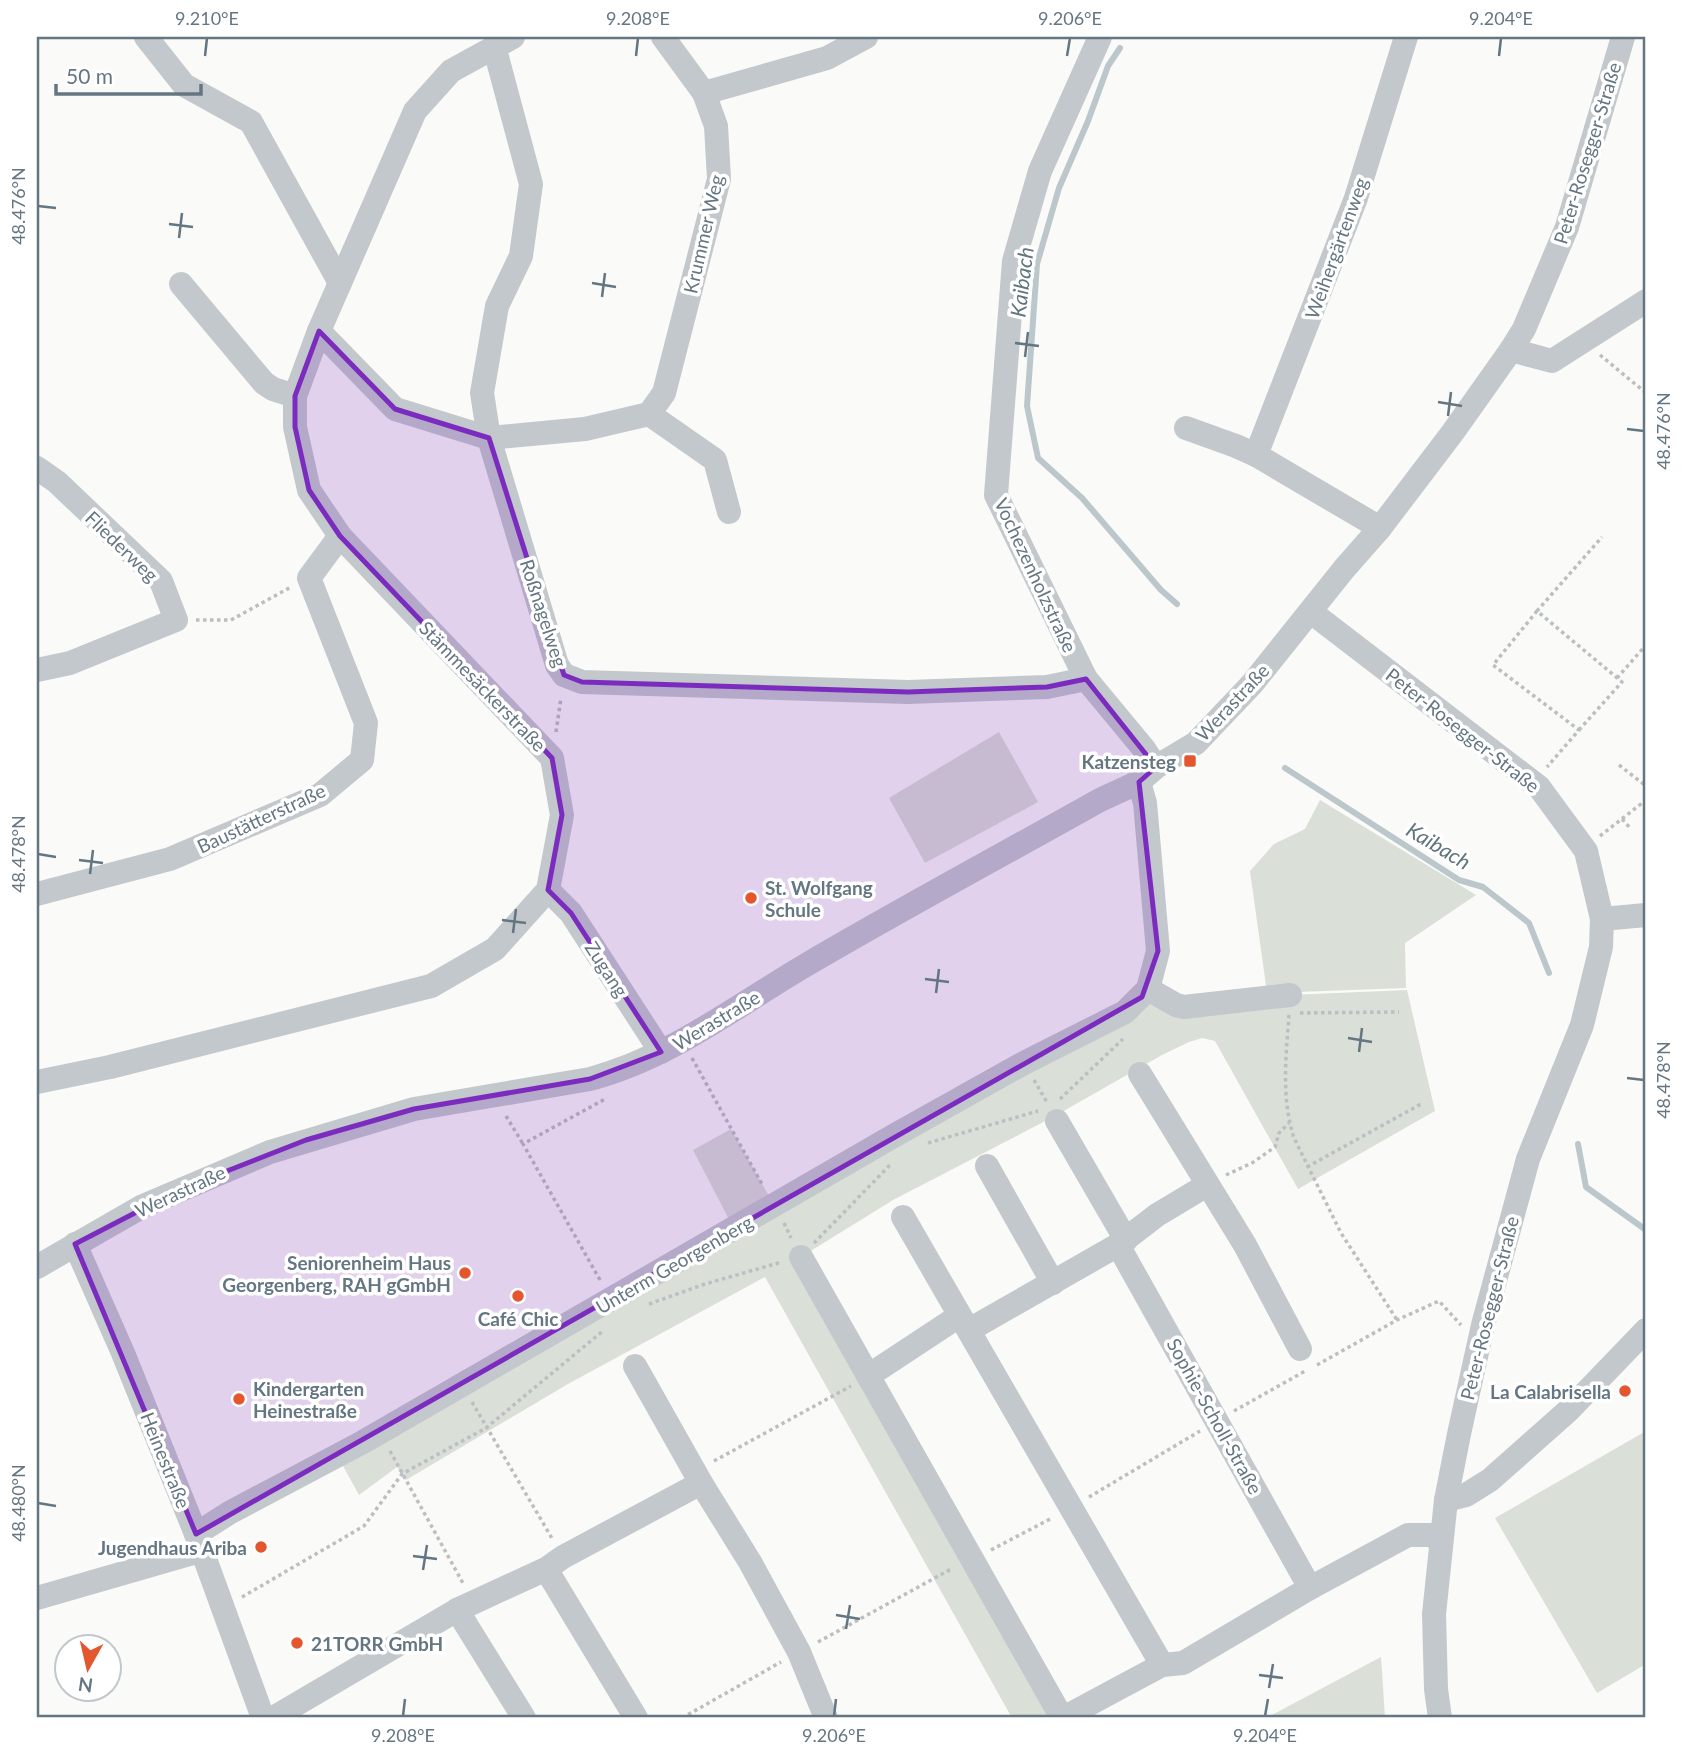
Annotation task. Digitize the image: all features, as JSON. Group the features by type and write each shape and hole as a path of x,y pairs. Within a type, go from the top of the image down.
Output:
{"street":[{"path":"146,37 184,85 251,121 340,283"},
{"path":"663,37 704,93 827,58 866,37"},
{"name":"Vochezenholzstraße","path":"1100,37 1040,171 1014,261 996,495 1086,679 1144,749 1147,774"},
{"name":"Weihergärtenweg","path":"1256,455 1356,198 1406,37"},
{"name":"Peter-Rosegger-Straße","path":"1440,1718 1436,1689 1434,1614 1441,1540 1476,1350 1528,1159 1582,1024 1601,947 1602,919 1584,848 1539,787 1311,612 1380,528 1453,432 1524,329 1567,227 1623,37"},
{"name":"Stämmesäckerstraße","path":"504,41 451,71 415,111 319,331 295,396 295,427 309,490 340,536 552,758 562,815 548,890"},
{"name":"Roßnagelweg","path":"504,41 531,184 521,256 497,306 482,393 489,438 557,665 564,675 582,682 908,692 1047,687 1086,679"},
{"name":"Krummer Weg","path":"649,414 664,393 719,179 716,126 704,93"},
{"path":"181,284 264,383 295,396"},
{"path":"1511,350 1552,361 1646,301"},
{"path":"319,331 395,409 489,438 584,429 649,414 715,460 729,512"},
{"path":"1186,428 1256,455 1380,528"},
{"name":"Fliederweg","path":"37,468 57,482 161,581 176,620"},
{"path":"309,578 340,536"},
{"name":"Baustätterstraße","path":"37,894 170,859 320,795 362,760 366,723 309,578"},
{"name":"Werastraße","path":"37,1267 143,1206 270,1152 414,1109 590,1079 616,1072 661,1052 806,965 1147,774 1196,743 1273,660 1311,612"},
{"path":"37,670 70,663 176,620"},
{"path":"1147,774 1145,803 1158,951 1148,989 1184,1007 1289,1004"},
{"path":"37,1082 110,1067 431,986 495,949 548,890"},
{"name":"Zugang","path":"548,890 570,913 661,1052"},
{"path":"1602,919 1646,915"},
{"name":"Unterm Georgenberg","path":"37,1598 198,1542 229,1513 611,1300 779,1214 1024,1063 1125,1012 1148,989"},
{"path":"1140,1074 1245,1245 1300,1349"},
{"name":"Sophie-Scholl-Straße","path":"1057,1121 1217,1421 1310,1588"},
{"path":"987,1166 1053,1283"},
{"path":"868,1376 964,1323 1053,1283 1122,1243 1157,1215 1207,1185"},
{"path":"902,1217 1162,1665"},
{"name":"Heinestraße","path":"75,1244 124,1353 263,1718"},
{"path":"801,1257 1065,1717 1162,1665 1183,1663 1310,1588 1408,1535 1430,1535 1441,1540"},
{"path":"1447,1500 1466,1495 1490,1480 1569,1410 1646,1330"},
{"path":"635,1366 750,1562 799,1652 826,1718"},
{"path":"273,1718 466,1606 555,1563 698,1477"},
{"path":"555,1563 636,1718"},
{"path":"466,1606 524,1718"}],"path":[{"path":"1583,341 1646,393"},
{"path":"1579,730 1493,665 1602,537"},
{"path":"176,620 231,620 309,578"},
{"path":"1534,782 1622,682 1537,611"},
{"path":"1617,678 1646,646"},
{"path":"552,758 564,675"},
{"path":"1619,765 1646,786"},
{"path":"1584,848 1646,800"},
{"path":"1622,819 1631,829"},
{"path":"1397,1320 1341,1233 1307,1167 1289,1123 1286,1069 1289,1004 1399,1013"},
{"path":"689,1054 779,1214"},
{"path":"1024,1063 1057,1121"},
{"path":"523,1144 618,1092"},
{"path":"494,1097 611,1300"},
{"path":"1307,1167 1421,1104"},
{"path":"1207,1185 1252,1163 1275,1147 1279,1133 1289,1123"},
{"path":"682,1718 954,1568 1072,1507 1217,1421 1397,1320 1439,1301 1458,1320 1476,1350"},
{"path":"698,1477 868,1376"},
{"path":"462,1384 555,1563"},
{"path":"379,1431 466,1606"},
{"path":"222,1609 363,1526 402,1474"}],"highlighted area":[{"path":"319,331 395,409 489,438 564,675 582,682 908,692 1047,687 1086,679 1156,767 1139,782 1158,951 1142,997 196,1534 75,1244 181,1189 306,1140 414,1109 590,1079 661,1052 571,913 548,890 562,815 552,758 340,536 309,490 295,427 295,396"}],"shaded area":[{"path":"999,732 1038,802 925,863 889,798"},
{"path":"1320,800 1476,895 1405,943 1406,988 1267,993 1250,871 1274,844 1305,829"},
{"path":"1407,990 1435,1111 1298,1189 1215,1041 1202,1038 1162,1055 1053,1117 893,1200 801,1257 1062,1718 1012,1718 765,1277 568,1384 406,1480 397,1467 359,1495 337,1455 734,1229 693,1150 731,1129 774,1205 1135,1003 1176,1005 1290,995"},
{"path":"1646,1431 1646,1664 1597,1693 1495,1518"},
{"path":"1381,1657 1385,1718 1266,1718"}],"waterway":[{"name":"Kaibach","path":"1120,48 1108,66 1059,188 1037,264 1027,406 1038,458 1082,498 1161,590 1177,604"},
{"name":"Kaibach","path":"1285,768 1459,880 1483,887 1529,923 1549,973"},
{"name":"Kaibach","path":"1578,1144 1586,1187 1646,1230"}],"place":[{"name":"Katzensteg","path":"1190,761"},
{"name":"St. Wolfgang Schule","path":"751,898"},
{"name":"Seniorenheim Haus Georgenberg, RAH gGmbH","path":"465,1273"},
{"name":"Café Chic","path":"518,1296"},
{"name":"La Calabrisella","path":"1625,1391"},
{"name":"Kindergarten Heinestraße","path":"239,1399"},
{"name":"Jugendhaus Ariba","path":"261,1547"},
{"name":"21TORR GmbH","path":"297,1643"}]}
